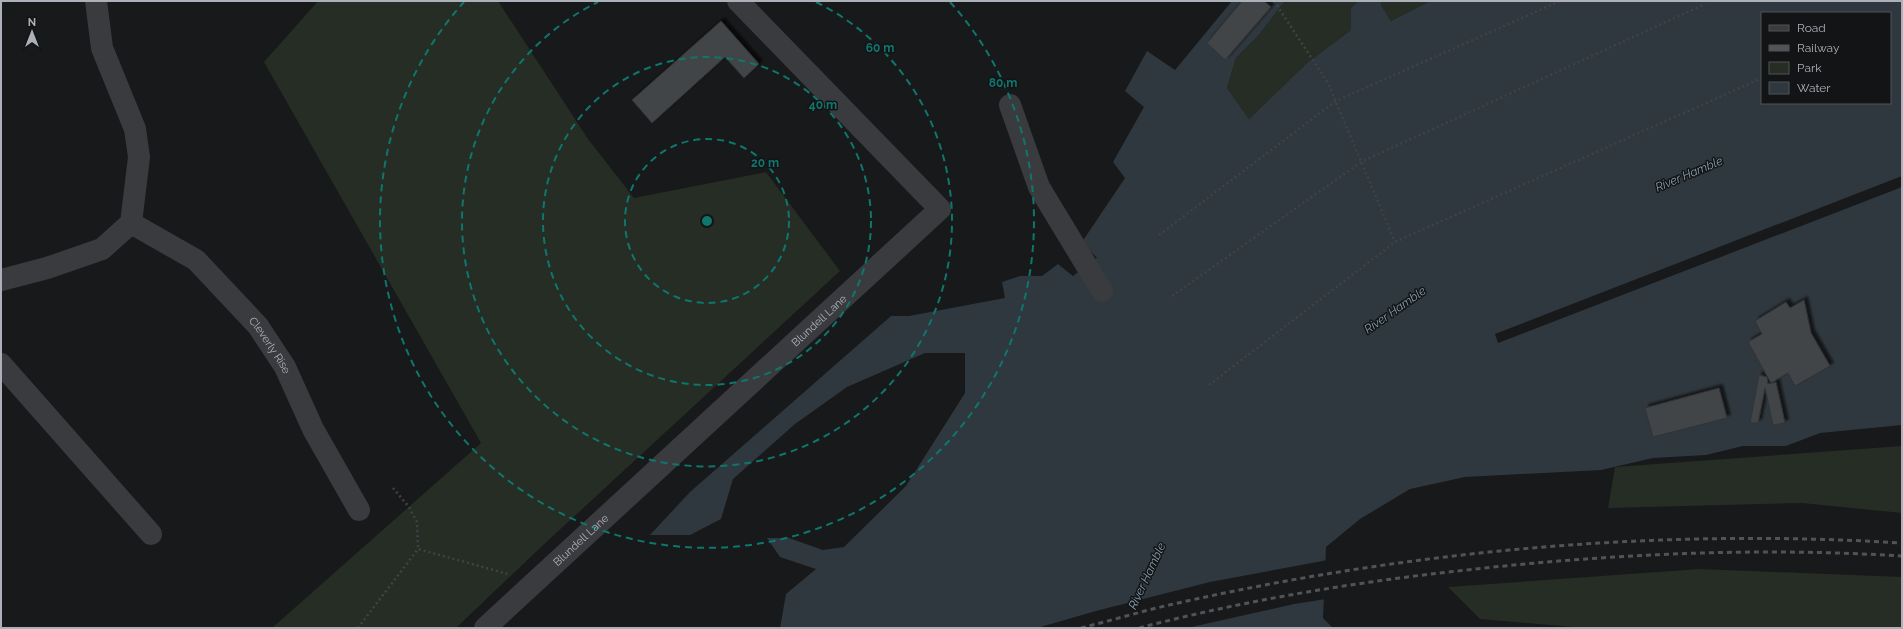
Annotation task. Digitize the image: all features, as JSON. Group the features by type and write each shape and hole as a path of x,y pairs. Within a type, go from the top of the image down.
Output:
{"street":[{"path":"1,280 47,268 102,249 130,223 139,157 135,129 102,48 96,1"},
{"name":"Blundell Lane","path":"485,628 940,209 738,1"},
{"path":"1010,105 1039,187 1102,291"},
{"name":"Cleverly Rise","path":"130,223 196,260 258,326 284,367 313,429 359,510"},
{"path":"1,364 151,534"}],"path":[{"path":"1274,1 1328,84 1395,242"},
{"path":"1159,234 1336,101 1560,1"},
{"path":"1172,296 1361,162 1705,4"},
{"path":"1209,385 1395,242 1761,78"},
{"path":"358,628 418,548 417,522 409,507 393,488"},
{"path":"418,548 536,581"}],"green space":[{"path":"318,1 498,1 588,139 634,198 766,172 840,271 540,548 456,628 272,628 481,443 264,62"},
{"path":"1285,1 1358,1 1351,8 1351,30 1307,63 1249,119 1227,88 1236,58 1258,36"},
{"path":"1382,1 1430,1 1391,21 1381,5"},
{"path":"1902,446 1902,513 1802,503 1608,508 1615,467"},
{"path":"1700,569 1902,577 1902,628 1585,628 1480,619 1448,587"}],"water":[{"name":"River Hamble","path":"1232,1 1285,1 1258,36 1236,58 1227,88 1249,119 1307,63 1351,30 1351,8 1358,1 1382,1 1381,5 1391,21 1430,1 1902,1 1902,425 1820,433 1786,446 1743,446 1706,455 1653,458 1601,470 1465,477 1410,489 1360,519 1326,547 1323,618 1333,628 780,628 786,594 816,569 780,557 767,538 789,538 823,550 844,547 906,486 965,393 965,353 925,353 847,387 795,424 733,479 721,519 690,535 650,535 690,492 891,316 909,316 1005,298 1002,282 1020,276 1042,276 1058,264 1073,276 1097,258 1082,242 1125,178 1113,162 1144,107 1125,91 1147,51 1175,70"}],"pier":[{"path":"1902,176 1902,187 1498,343 1495,334"},
{"path":"1328,560 1326,599 1294,604 1187,628 1037,628 1096,611 1210,582"}],"building":[{"path":"1242,1 1264,1 1271,7 1225,60 1207,43"},
{"path":"721,21 759,64 744,78 725,57 652,123 632,100"},
{"path":"1804,300 1811,333 1830,366 1795,386 1788,373 1771,383 1748,342 1762,334 1755,321 1786,302 1790,308"},
{"path":"1759,375 1767,377 1768,384 1776,382 1785,423 1773,425 1765,388 1758,423 1750,423"},
{"path":"1719,388 1727,418 1653,437 1645,408"}],"railway":[{"path":"1081,628 1166,606 1267,585 1357,569 1447,557 1629,541 1811,539 1902,543"},
{"path":"1139,628 1220,609 1342,586 1520,564 1629,556 1738,552 1848,553 1902,556"}]}
